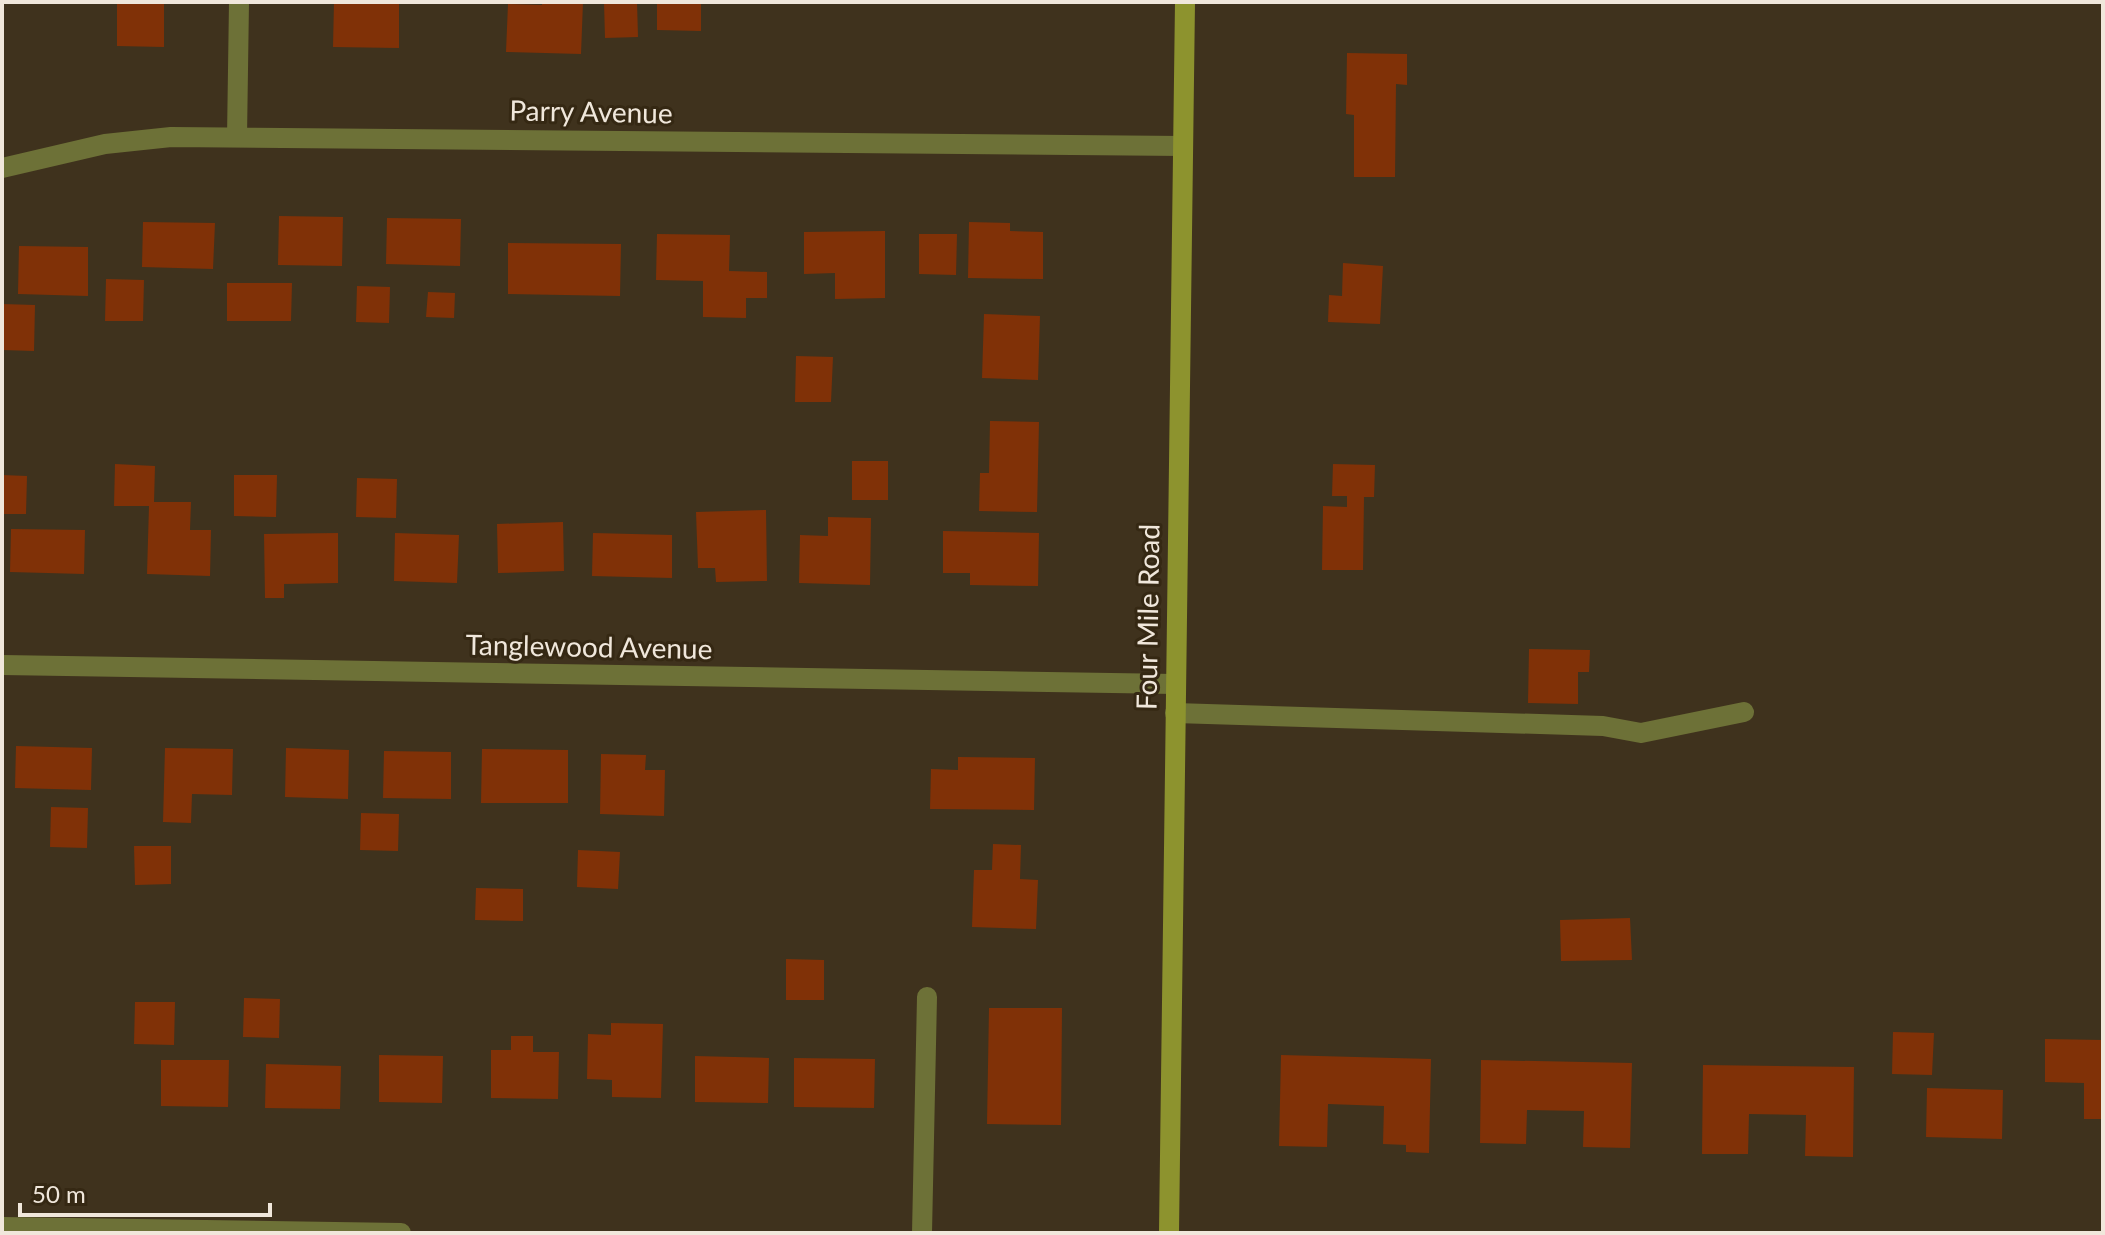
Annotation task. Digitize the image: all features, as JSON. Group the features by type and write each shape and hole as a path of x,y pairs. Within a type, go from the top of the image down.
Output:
{"main road":[{"name":"Four Mile Road","path":"1169,1233 1185,2"}],"street":[{"path":"237,137 239,2"},
{"name":"Parry Avenue","path":"2,168 105,144 171,137 1183,146"},
{"name":"Tanglewood Avenue","path":"2,665 1175,684"},
{"path":"1175,713 1603,726 1641,733 1744,712"},
{"path":"922,1233 927,997"},
{"path":"2,1227 401,1233"}],"building":[{"path":"117,2 164,2 164,47 117,46"},
{"path":"334,2 399,2 399,48 333,47"},
{"path":"542,2 583,2 581,54 506,52 508,4 542,5"},
{"path":"604,2 637,2 638,37 605,38"},
{"path":"657,2 701,2 701,31 657,30"},
{"path":"1347,53 1407,54 1407,85 1396,84 1395,177 1354,177 1354,115 1346,114"},
{"path":"279,216 343,217 342,266 278,265"},
{"path":"387,218 461,219 460,266 386,264"},
{"path":"143,222 215,223 213,269 142,267"},
{"path":"969,222 1010,223 1010,231 1043,232 1043,279 968,278"},
{"path":"885,231 885,298 835,299 835,273 804,274 804,232"},
{"path":"657,234 730,235 729,271 767,272 767,298 746,298 746,318 703,317 703,281 656,280"},
{"path":"919,234 957,234 956,275 919,274"},
{"path":"508,243 621,244 620,296 508,294"},
{"path":"19,246 88,247 88,296 18,294"},
{"path":"1343,263 1383,266 1380,324 1328,322 1329,295 1342,296"},
{"path":"106,279 144,280 143,321 105,321"},
{"path":"227,283 292,283 291,321 227,321"},
{"path":"357,286 390,287 389,323 356,322"},
{"path":"428,292 455,293 454,318 426,317"},
{"path":"2,304 35,305 34,351 2,350"},
{"path":"984,314 1040,316 1038,380 982,378"},
{"path":"796,356 833,357 831,402 795,402"},
{"path":"990,421 1039,422 1037,512 979,511 980,473 989,473"},
{"path":"852,461 888,461 888,500 852,500"},
{"path":"115,464 155,466 154,502 191,502 190,530 211,530 210,576 147,574 149,506 114,506"},
{"path":"1333,464 1375,465 1374,497 1364,497 1363,570 1322,570 1323,506 1347,507 1347,496 1332,496"},
{"path":"2,475 27,476 26,514 2,514"},
{"path":"234,475 277,475 276,517 234,516"},
{"path":"357,478 397,479 396,518 356,517"},
{"path":"766,510 767,581 716,582 715,568 698,568 696,512"},
{"path":"828,517 871,518 870,585 799,583 800,535 828,536"},
{"path":"563,522 564,571 498,573 497,524"},
{"path":"11,529 85,530 84,574 10,572"},
{"path":"943,531 1039,533 1038,586 970,585 970,573 943,573"},
{"path":"338,533 338,583 284,584 284,598 265,598 264,534"},
{"path":"395,533 459,535 457,583 394,581"},
{"path":"593,533 672,535 672,578 592,576"},
{"path":"1529,649 1590,650 1589,672 1578,672 1578,704 1528,703"},
{"path":"16,746 92,748 91,790 15,788"},
{"path":"165,748 233,749 232,795 192,794 191,823 163,822"},
{"path":"286,748 349,750 348,799 285,797"},
{"path":"482,749 568,750 568,803 481,803"},
{"path":"384,751 451,752 451,799 383,798"},
{"path":"601,754 646,755 645,770 665,770 664,816 600,814"},
{"path":"958,757 1035,758 1034,810 930,809 931,769 958,770"},
{"path":"51,807 88,808 87,848 50,847"},
{"path":"361,813 399,814 398,851 360,850"},
{"path":"993,844 1021,845 1020,879 1038,880 1036,929 972,927 974,870 992,870"},
{"path":"134,846 171,846 171,884 135,885"},
{"path":"578,850 620,852 618,889 577,887"},
{"path":"476,888 523,889 523,921 475,920"},
{"path":"1630,918 1632,960 1561,961 1560,920"},
{"path":"786,959 824,960 824,1000 786,1000"},
{"path":"244,998 280,999 279,1038 243,1037"},
{"path":"135,1002 175,1002 174,1045 134,1044"},
{"path":"989,1008 1062,1008 1061,1125 987,1124"},
{"path":"611,1023 663,1024 661,1098 612,1097 612,1080 587,1079 588,1034 611,1035"},
{"path":"1893,1032 1934,1033 1932,1075 1892,1074"},
{"path":"511,1036 533,1036 533,1052 559,1052 558,1099 491,1098 491,1050 511,1050"},
{"path":"2045,1039 2103,1040 2103,1119 2084,1119 2084,1083 2045,1082"},
{"path":"379,1055 443,1056 442,1103 379,1102"},
{"path":"1281,1055 1431,1059 1429,1153 1406,1152 1406,1145 1383,1144 1384,1106 1328,1104 1327,1147 1279,1146"},
{"path":"695,1056 769,1058 768,1103 695,1102"},
{"path":"794,1058 875,1059 874,1108 794,1107"},
{"path":"161,1060 229,1060 228,1107 161,1106"},
{"path":"1481,1060 1632,1063 1630,1148 1583,1147 1584,1111 1527,1110 1526,1144 1480,1143"},
{"path":"266,1064 341,1066 340,1109 265,1108"},
{"path":"1703,1065 1854,1067 1853,1157 1805,1156 1806,1115 1749,1114 1748,1154 1702,1154"},
{"path":"1927,1088 2003,1090 2002,1139 1926,1137"}]}
